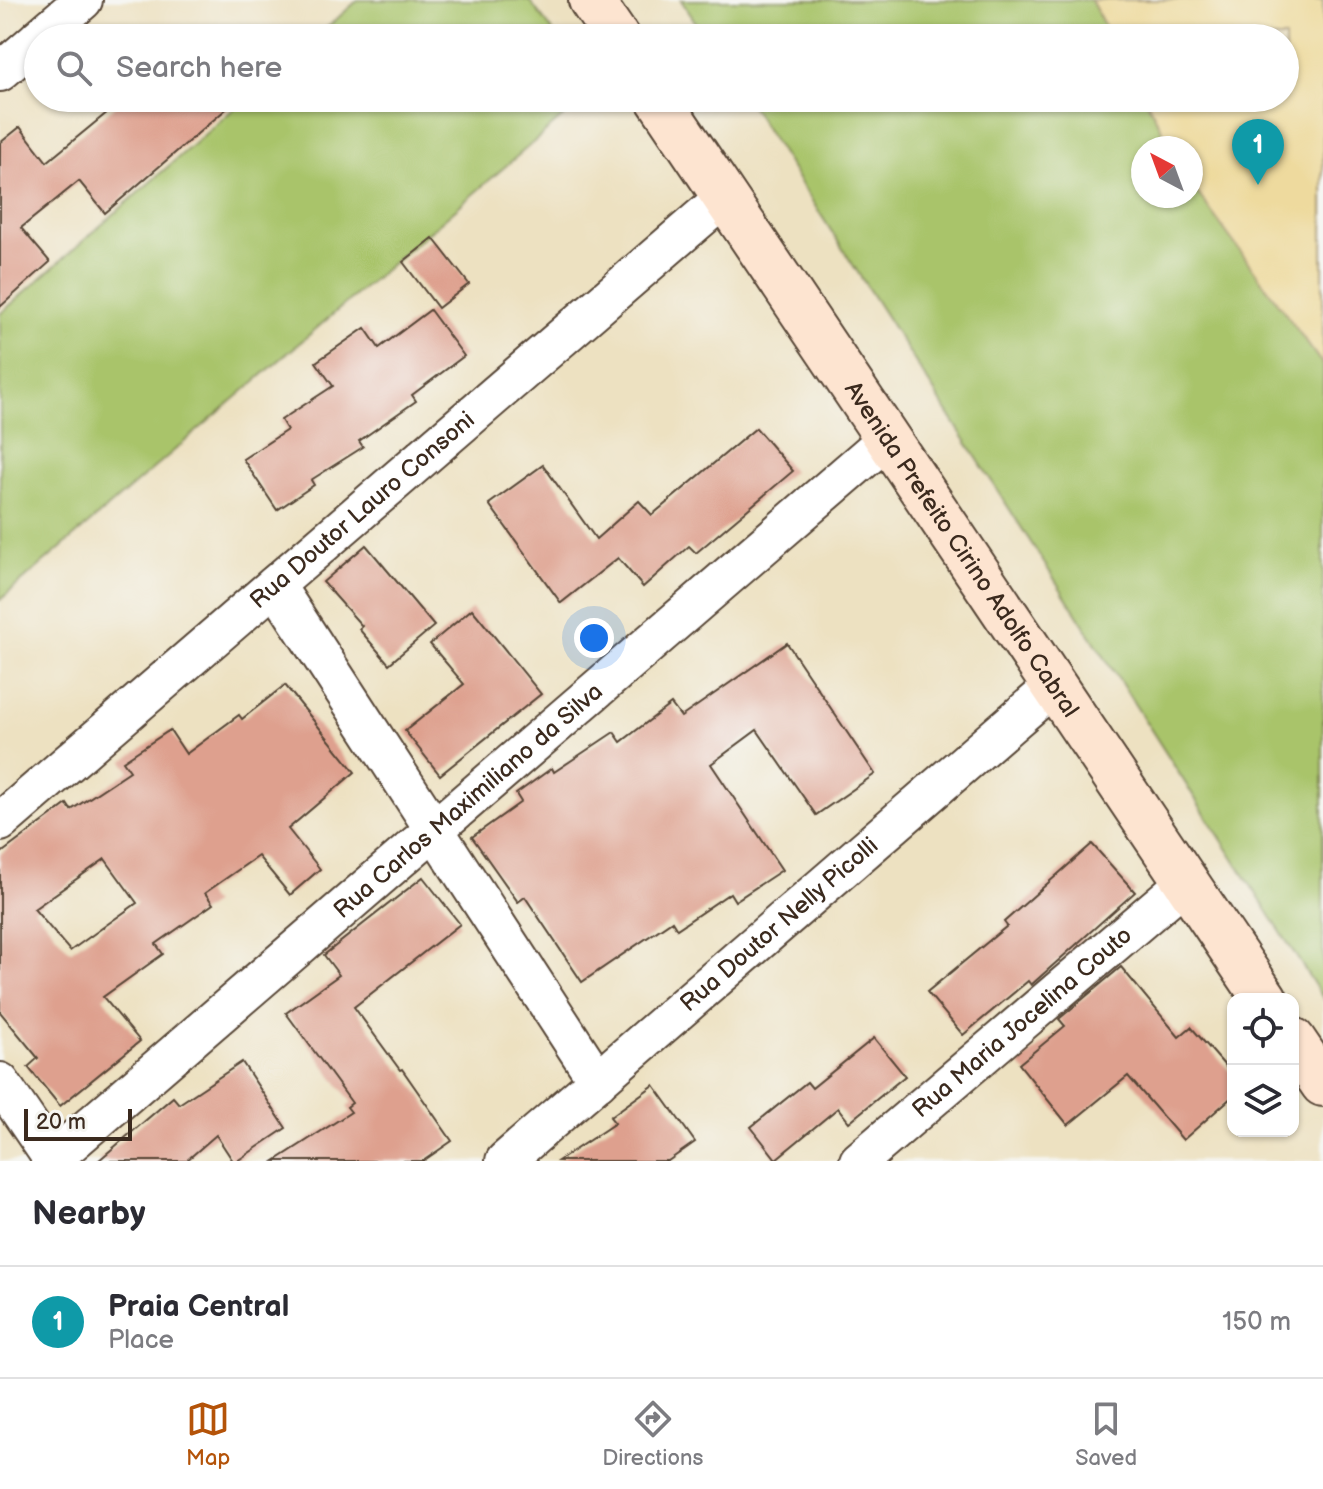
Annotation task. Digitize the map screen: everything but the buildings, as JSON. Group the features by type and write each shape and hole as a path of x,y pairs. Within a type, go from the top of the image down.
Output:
{"main road":[{"path":"591,0 607,24"},
{"name":"Avenida Prefeito Cirino Adolfo Cabral","path":"667,112 1261,993"},
{"path":"1299,1049 1323,1084"}],"street":[{"path":"55,24 83,0"},
{"path":"0,72 24,51"},
{"name":"Rua Doutor Lauro Consoni","path":"0,822 725,197"},
{"name":"Rua Carlos Maximiliano da Silva","path":"52,1160 887,439"},
{"path":"275,585 598,1081"},
{"name":"Rua Doutor Nelly Picolli","path":"505,1161 1053,687"},
{"name":"Rua Maria Jocelina Couto","path":"859,1161 1186,882"},
{"path":"0,1082 52,1160"}],"green space":[{"path":"358,0 529,0 547,24 331,24"},
{"path":"681,0 1091,0 1104,24 697,24"},
{"path":"230,112 569,112 0,600 0,314"},
{"path":"755,112 1153,112 1166,136 1131,136 1131,208 1203,208 1203,199 1323,365 1323,998"}],"sand":[{"path":"1091,0 1323,0 1323,365 1203,200 1203,136 1166,136 1153,112 1299,112 1299,24 1104,24"}],"place":[{"name":"Praia Central","path":"1258,185"}]}
